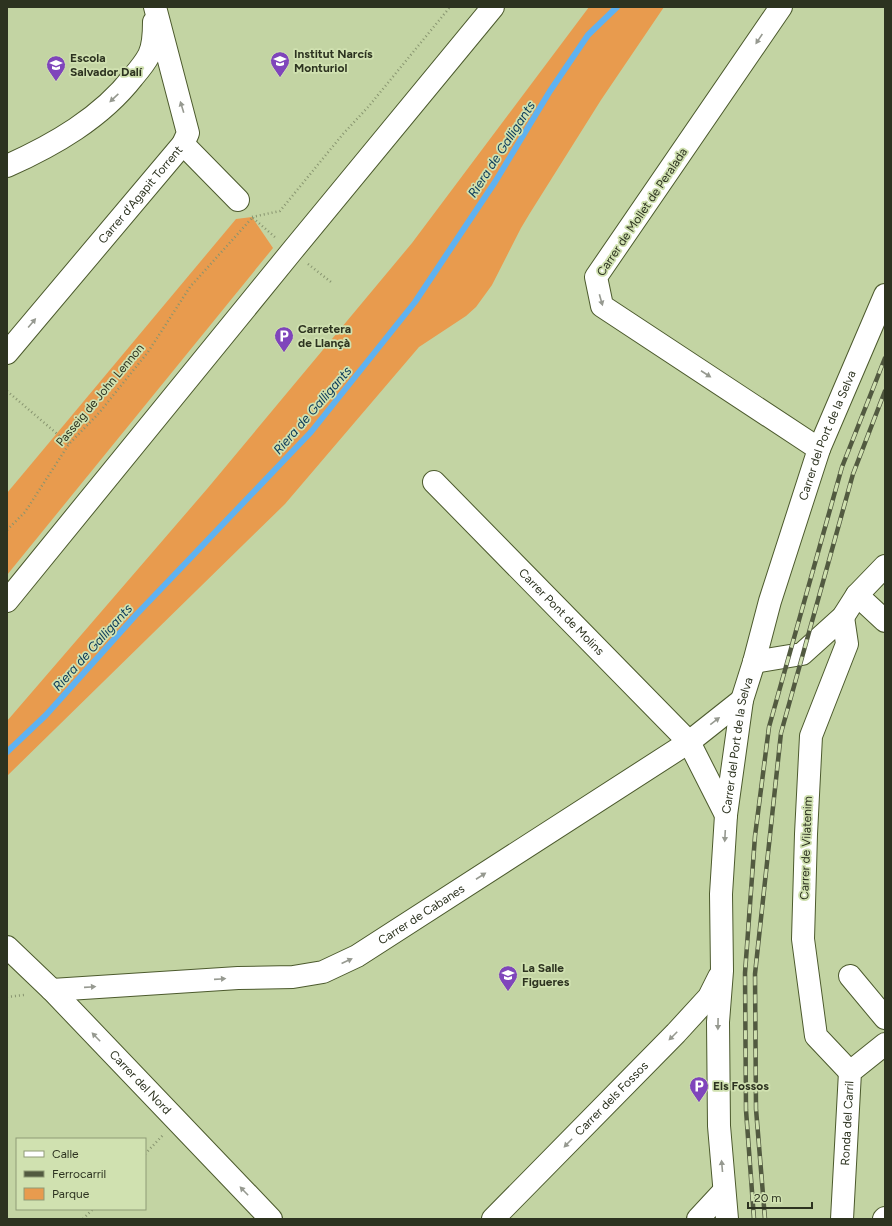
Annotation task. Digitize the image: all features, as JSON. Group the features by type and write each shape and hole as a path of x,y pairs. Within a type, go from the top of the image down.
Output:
{"street":[{"path":"7,600 493,7"},
{"name":"Carrer de Mollet de Peralada","path":"781,7 596,277 602,306 819,449"},
{"path":"7,166 39,152 91,119 126,87 140,70 149,54 153,40 156,8"},
{"name":"Carrer d'Agapit Torrent","path":"7,353 183,144 188,133 156,8"},
{"path":"140,70 157,71 175,84"},
{"path":"183,144 238,200"},
{"name":"Carrer del Port de la Selva","path":"727,1219 719,1126 718,1022 722,972 721,894 726,815 742,700 754,662 770,601 819,449 885,295"},
{"name":"Carrer Pont de Molins","path":"434,482 689,742 726,815"},
{"path":"754,662 802,654 843,617 857,595 885,566"},
{"path":"857,595 885,621"},
{"name":"Carrer de Vilatenim","path":"843,617 847,644 811,736 803,939 816,1036 850,1072"},
{"name":"Carrer de Cabanes","path":"46,985 293,977 323,972 357,956 689,742 742,700"},
{"name":"Carrer del Nord","path":"7,947 46,985 271,1219"},
{"name":"Carrer dels Fossos","path":"493,1219 676,1033 709,997 722,972"},
{"path":"850,976 885,1018"},
{"name":"Ronda del Carril","path":"842,1219 850,1072 885,1044"},
{"path":"698,1219 724,1191"}],"path":[{"name":"Passeig de John Lennon","path":"7,530 25,512 69,444 99,413 148,352 190,287 252,217 280,211 450,7"},
{"path":"7,391 69,444"},
{"path":"83,1219 92,1210"}],"green space":[{"path":"589,7 664,7 601,100 530,213 492,285 476,307 466,316 419,347 285,504 7,776 7,721 207,489 412,243"},
{"path":"252,217 273,248 7,575 7,493 236,219"}],"waterway":[{"name":"Riera de Galligants","path":"7,752 46,715 135,616 311,432 415,302 495,182 550,91 588,35 617,7"}],"railway":[{"path":"754,1219 746,1110 745,973 755,836 769,727 842,467 885,358"},
{"path":"765,1219 756,1109 755,974 781,733 853,474 885,391"}],"place":[{"name":"Institut Narcís Monturiol","path":"280,78"},
{"name":"Escola Salvador Dalí","path":"56,82"},
{"name":"Carretera de Llançà","path":"284,353"},
{"name":"La Salle Figueres","path":"508,992"},
{"name":"Els Fossos","path":"699,1103"}]}
